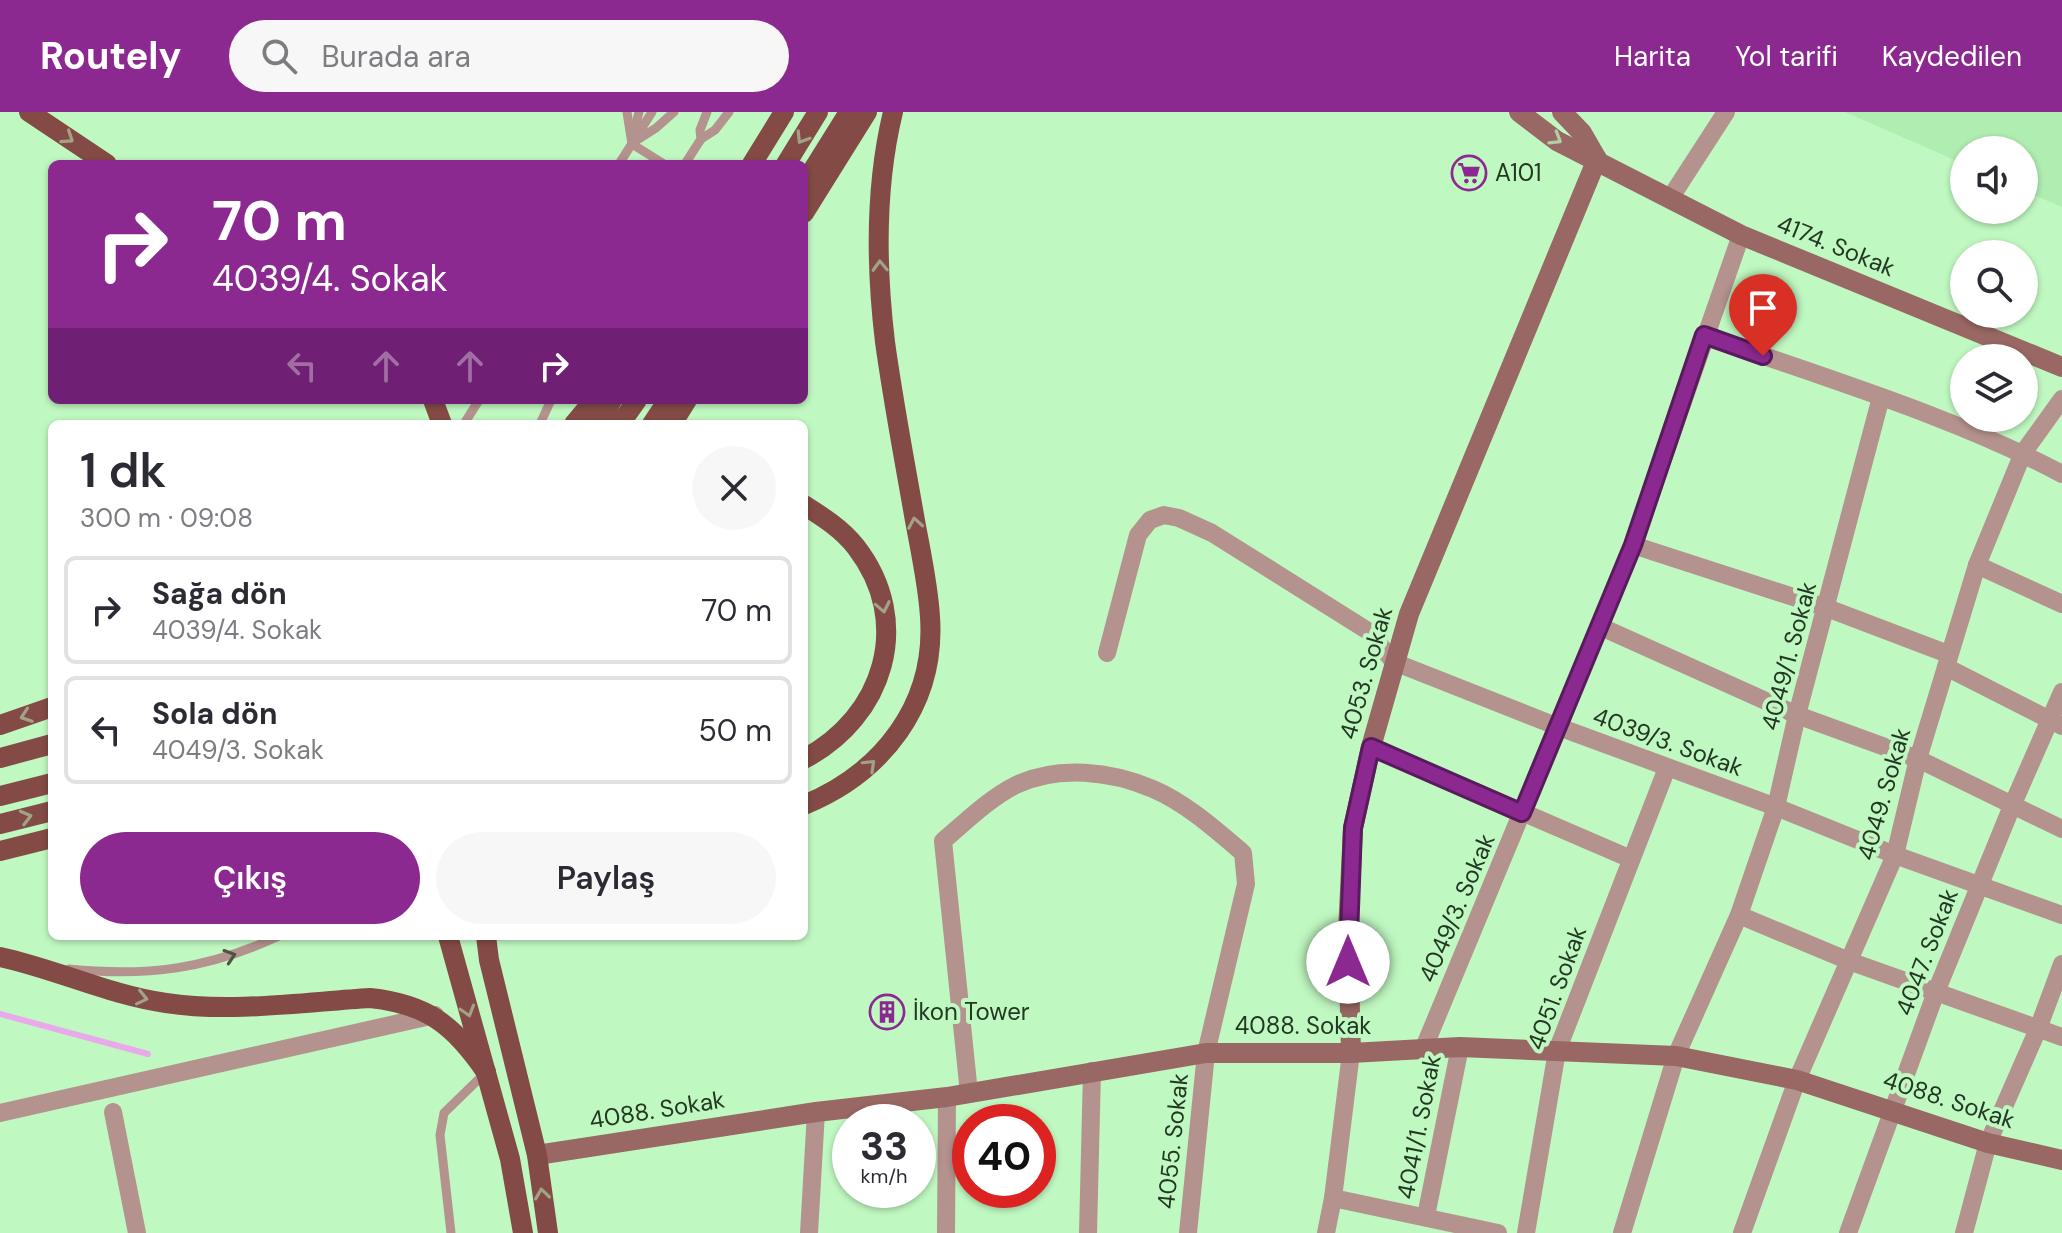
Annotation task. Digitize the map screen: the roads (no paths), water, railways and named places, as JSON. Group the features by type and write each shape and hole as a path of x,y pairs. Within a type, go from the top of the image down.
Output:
{"main road":[{"path":"29,112 101,160"},
{"path":"754,160 784,112"},
{"path":"788,160 818,112"},
{"path":"808,178 849,112"},
{"path":"808,207 867,112"},
{"path":"808,803 850,782 875,761 898,734 913,708 930,645 928,595 886,344 881,294 879,236 893,112"},
{"path":"577,420 591,404"},
{"path":"808,508 836,526 865,560 884,606 886,625 882,668 866,705 833,740 808,756"},
{"path":"0,725 48,708"},
{"path":"0,758 48,745"},
{"path":"0,796 48,784"},
{"path":"0,824 48,812"},
{"path":"0,851 48,839"},
{"path":"449,940 510,1159 523,1233"},
{"path":"486,940 537,1155 548,1233"},
{"path":"0,957 42,966 122,994 166,1003 216,1007 370,998 408,1004 435,1015 461,1039 486,1072"}],"street":[{"name":"4174. Sokak","path":"1519,112 1557,141 1741,235 2062,367"},
{"name":"4174. Sokak","path":"1562,112 1582,133 1597,159"},
{"path":"1671,197 1726,112"},
{"name":"4053. Sokak","path":"1326,1233 1351,1053 1348,931 1353,828 1371,747 1409,614 1597,159"},
{"name":"4049/3. Sokak","path":"1423,1050 1633,545 1741,235"},
{"path":"1704,335 1881,397 2023,453 2062,474"},
{"name":"4049/1. Sokak","path":"1622,1233 1676,1056 1739,915 1776,807 1797,715 1881,397"},
{"name":"4049. Sokak","path":"1742,1233 1797,1080 1895,855 1918,759 1977,565 2023,453 2062,399"},
{"name":"4039/3. Sokak","path":"1107,653 1138,535 1150,520 1164,515 1179,518 1212,533 1368,631 1394,662 1895,855 2062,915"},
{"path":"1633,545 1827,608 1947,660 2056,723"},
{"path":"1977,565 2062,604"},
{"path":"1599,626 1797,715 1918,759 2062,829"},
{"name":"4047. Sokak","path":"1848,1233 1936,992 2012,806 2056,723 2062,692"},
{"path":"1371,747 1631,859"},
{"name":"4051. Sokak","path":"1526,1233 1557,1051 1667,768"},
{"name":"4055. Sokak","path":"969,1093 943,841 1015,785 1052,774 1091,772 1154,789 1209,824 1243,853 1246,884 1206,1053 1188,1233"},
{"path":"1739,915 1849,961 2062,1037"},
{"path":"1964,1233 1988,1143 2038,1029 2062,964"},
{"path":"0,1113 435,1015"},
{"name":"4088. Sokak","path":"537,1155 816,1112 947,1097 1206,1053 1351,1053 1460,1047 1676,1056 1797,1080 1988,1143 2062,1160"},
{"name":"4041/1. Sokak","path":"1426,1216 1460,1047"},
{"path":"1088,1233 1092,1071"},
{"path":"946,1233 947,1097"},
{"path":"113,1112 137,1233"},
{"path":"809,1233 816,1112"},
{"path":"1333,1198 1498,1233"}],"lane":[{"path":"627,112 632,144 658,160"},
{"path":"632,144 639,112"},
{"path":"622,160 652,112"},
{"path":"632,144 674,112"},
{"path":"701,139 700,130 707,112"},
{"path":"688,160 701,139 715,130 729,112"},
{"path":"42,966 126,973 171,969 226,959 270,940"},
{"path":"451,1233 440,1135 444,1113 486,1072"}],"waterway":[{"path":"0,1014 148,1054"}],"place":[{"name":"A101","path":"1469,173"},
{"name":"İkon Tower","path":"887,1012"}]}
